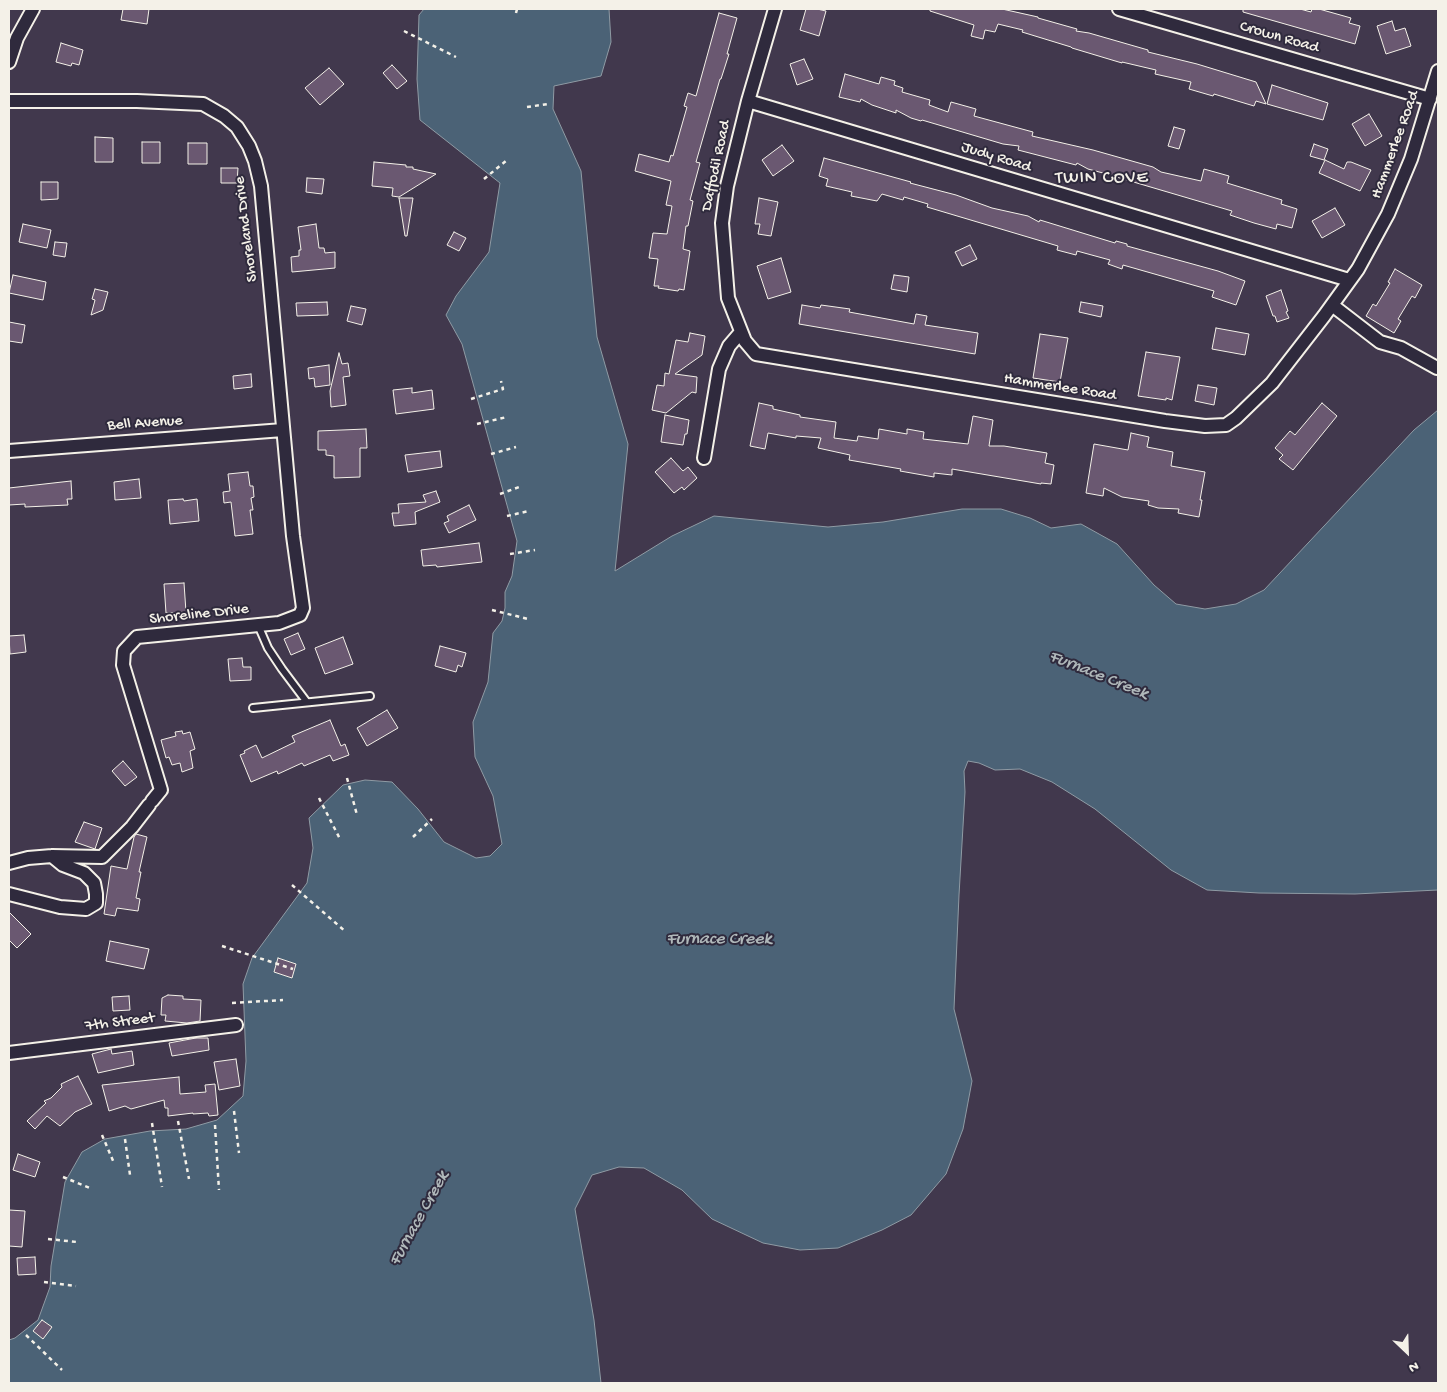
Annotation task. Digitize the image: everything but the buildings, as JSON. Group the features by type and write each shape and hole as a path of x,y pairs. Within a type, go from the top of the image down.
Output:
{"street":[{"path":"9,62 17,38 33,9"},
{"name":"Daffodil Road","path":"741,332 728,298 722,223 727,186 748,101 775,9"},
{"name":"Crown Road","path":"1119,9 1430,99"},
{"name":"Hammerlee Road","path":"741,332 745,341 756,354 1155,420 1205,426 1226,425 1236,418 1272,383 1358,269 1388,214 1411,159 1438,71"},
{"name":"Shoreland Drive","path":"9,101 137,101 203,104 224,116 237,127 249,146 261,186 293,536"},
{"name":"Judy Road","path":"748,101 1349,280"},
{"path":"1332,305 1380,342 1402,348 1437,368"},
{"path":"704,458 719,369 730,346 741,332"},
{"name":"Bell Avenue","path":"9,451 284,430"},
{"name":"Shoreline Drive","path":"9,863 28,858 52,856 102,858 132,827 161,790 123,665 124,651 137,637 279,623 300,615 303,608 293,536"},
{"path":"9,894 60,907 86,909 96,902 94,883 84,873 63,865 52,856"},
{"name":"7th Street","path":"9,1052 236,1025"}],"lane":[{"path":"258,625 268,648 306,702"},
{"path":"253,708 370,696"}],"path":[{"path":"404,31 456,57"},
{"path":"527,108 548,104"},
{"path":"484,179 507,160"},
{"path":"471,399 503,389 501,382"},
{"path":"478,424 507,418"},
{"path":"491,454 516,447"},
{"path":"500,494 522,486"},
{"path":"507,516 529,511"},
{"path":"510,554 535,550"},
{"path":"492,610 528,619"},
{"path":"347,778 357,815"},
{"path":"319,798 340,839"},
{"path":"413,837 432,819"},
{"path":"292,885 346,932"},
{"path":"222,946 293,969"},
{"path":"232,1004 283,1000"},
{"path":"234,1111 239,1153"},
{"path":"178,1121 189,1179"},
{"path":"152,1123 162,1187"},
{"path":"215,1125 219,1190"},
{"path":"102,1135 114,1163"},
{"path":"125,1139 130,1175"},
{"path":"63,1177 90,1188"},
{"path":"48,1240 77,1242"},
{"path":"44,1282 76,1286"},
{"path":"26,1335 62,1370"}],"water":[{"name":"Furnace Creek","path":"424,9 609,9 611,42 601,76 554,86 553,109 581,171 597,337 628,444 615,571 672,536 714,516 828,527 883,522 962,509 1001,509 1030,518 1051,528 1081,524 1117,544 1154,585 1176,604 1205,609 1236,604 1264,590 1414,430 1438,410 1438,890 1355,894 1259,893 1207,890 1171,870 1095,809 1052,782 1020,769 995,770 979,763 968,761 964,771 965,792 954,1009 972,1081 963,1129 946,1174 911,1215 882,1230 838,1248 800,1250 763,1243 712,1219 682,1190 644,1168 619,1167 592,1175 575,1209 594,1320 601,1383 9,1383 9,1340 15,1338 38,1320 50,1287 51,1266 65,1182 82,1152 105,1139 150,1131 186,1129 217,1120 243,1096 246,1061 243,984 252,958 307,883 313,848 309,818 343,785 365,780 392,782 418,809 444,842 476,858 490,856 502,844 493,796 475,757 473,722 488,682 493,633 502,621 505,608 505,592 512,576 517,541 462,344 446,315 456,296 489,252 500,183 420,120 417,79 419,15"}],"district":[{"name":"TWIN COVE","path":"1102,179"}]}
